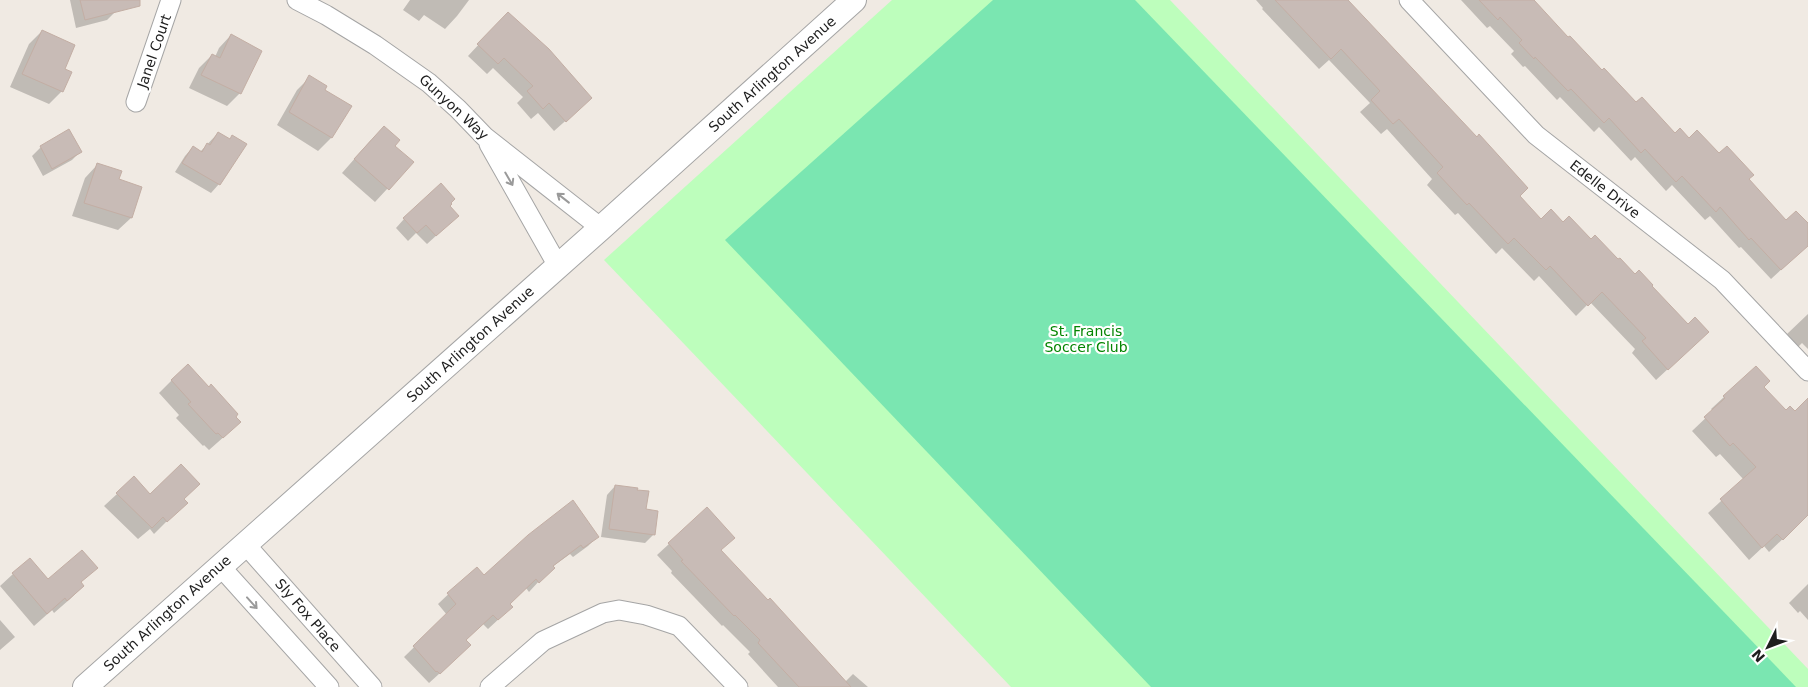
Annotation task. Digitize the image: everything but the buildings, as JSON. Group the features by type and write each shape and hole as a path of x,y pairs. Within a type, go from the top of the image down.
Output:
{"street":[{"name":"Janel Court","path":"136,102 172,0"},
{"name":"Gunyon Way","path":"297,0 326,15 398,59 429,83 485,137 601,228"},
{"name":"South Arlington Avenue","path":"84,687 601,228 854,0"},
{"name":"Edelle Drive","path":"1409,0 1536,135 1722,280 1808,371"},
{"path":"485,137 558,266"},
{"name":"Sly Fox Place","path":"245,544 372,687"},
{"path":"220,566 329,687"},
{"path":"490,687 543,641 603,613 618,610 646,615 679,626 738,687"}],"green space":[{"name":"St. Francis Soccer Club","path":"892,0 1170,0 1808,669 1808,687 1011,687 604,260"},
{"name":"St. Francis Soccer Club","path":"993,0 1135,0 1796,687 1151,687 725,240"}]}
